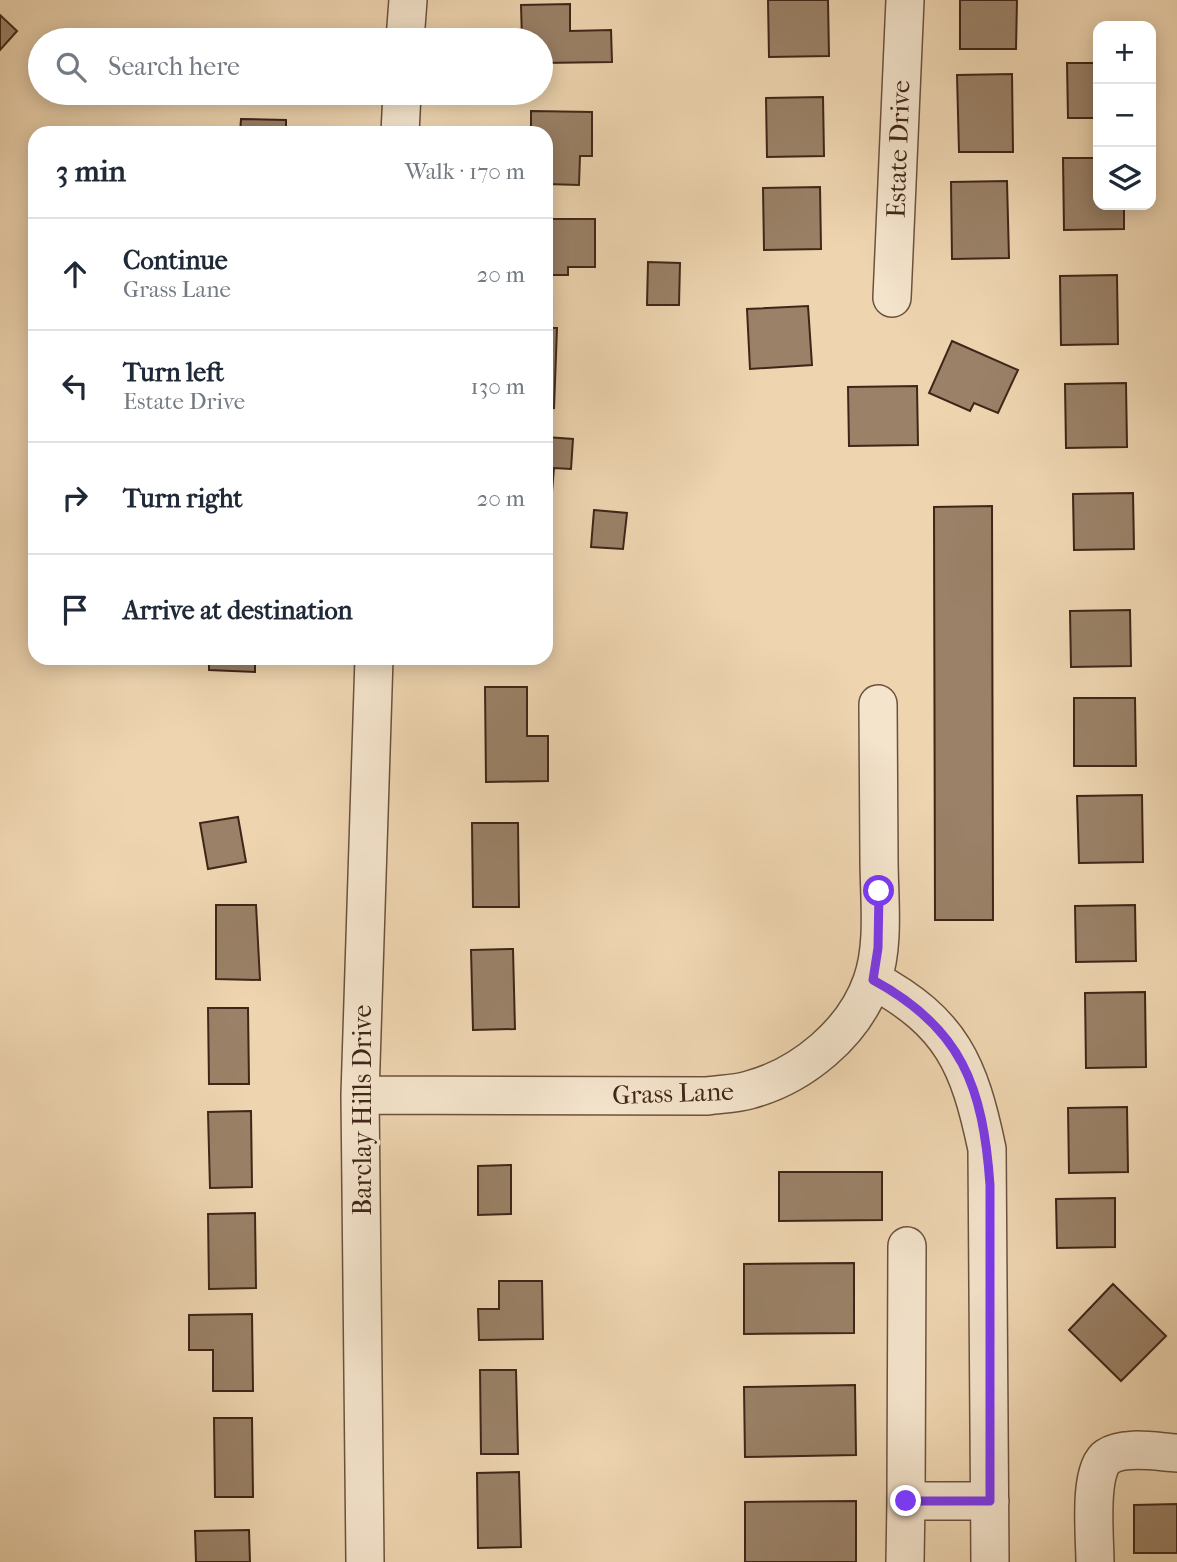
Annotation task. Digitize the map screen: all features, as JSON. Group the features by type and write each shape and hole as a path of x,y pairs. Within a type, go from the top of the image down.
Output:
{"street":[{"path":"406,28 408,0"},
{"name":"Estate Drive","path":"892,298 905,0"},
{"path":"400,126 401,105"},
{"name":"Barclay Hills Drive","path":"365,1562 360,1095 374,665"},
{"name":"Grass Lane","path":"360,1095 707,1096 749,1090 790,1073 826,1047 854,1019 873,980 878,914 878,704"},
{"path":"873,980 901,995 938,1027 964,1066 976,1096 987,1149 990,1185 990,1562"},
{"path":"905,1562 906,1246"},
{"path":"1095,1562 1097,1470 1107,1457 1126,1451 1177,1453"},
{"path":"906,1501 990,1501"}],"building":[{"path":"768,0 828,0 829,56 769,57"},
{"path":"960,0 1017,0 1016,49 960,49"},
{"path":"570,4 570,31 611,30 612,62 553,63 553,28 522,28 521,5"},
{"path":"0,15 17,31 0,50"},
{"path":"1067,63 1093,63 1093,118 1068,118"},
{"path":"1012,74 1013,152 959,152 957,75"},
{"path":"823,97 824,156 767,157 766,98"},
{"path":"531,111 592,112 592,156 580,156 579,185 553,184 553,126 531,126"},
{"path":"241,119 286,120 286,126 240,126"},
{"path":"1063,158 1093,158 1093,210 1124,210 1124,229 1064,230"},
{"path":"1007,181 1009,258 952,259 951,182"},
{"path":"820,187 821,249 764,250 763,188"},
{"path":"553,219 595,219 595,267 568,267 568,275 553,275"},
{"path":"648,262 680,263 679,305 647,305"},
{"path":"1117,275 1118,344 1061,345 1060,276"},
{"path":"808,306 812,365 750,369 747,309"},
{"path":"553,328 557,328 554,408"},
{"path":"952,341 1018,370 998,413 974,403 970,411 929,393"},
{"path":"1126,383 1127,447 1066,448 1065,384"},
{"path":"917,386 918,445 849,446 848,387"},
{"path":"553,438 573,439 571,469 554,468 553,480"},
{"path":"1133,493 1134,549 1074,550 1073,494"},
{"path":"992,506 993,920 935,920 934,507"},
{"path":"594,510 627,513 623,549 591,547"},
{"path":"1130,610 1131,666 1071,667 1070,611"},
{"path":"209,665 255,665 255,672 209,670"},
{"path":"485,687 527,687 527,736 548,736 548,781 486,782"},
{"path":"1074,698 1135,698 1136,766 1074,766"},
{"path":"1142,795 1143,862 1079,863 1077,796"},
{"path":"238,817 246,862 208,869 200,823"},
{"path":"472,823 518,823 519,907 473,907"},
{"path":"216,905 256,905 260,980 216,979"},
{"path":"1135,905 1136,961 1076,962 1075,906"},
{"path":"513,949 515,1029 473,1030 471,950"},
{"path":"1145,992 1146,1067 1086,1068 1085,993"},
{"path":"208,1008 248,1008 249,1084 209,1084"},
{"path":"1127,1107 1128,1172 1069,1173 1068,1108"},
{"path":"251,1111 252,1187 210,1188 208,1112"},
{"path":"511,1165 511,1214 478,1215 478,1166"},
{"path":"779,1172 882,1172 882,1220 779,1221"},
{"path":"1115,1198 1115,1247 1057,1248 1056,1199"},
{"path":"255,1213 256,1288 209,1289 208,1214"},
{"path":"854,1263 854,1333 744,1334 744,1264"},
{"path":"499,1281 542,1281 543,1339 479,1340 478,1309 499,1309"},
{"path":"1113,1284 1166,1336 1121,1381 1069,1330"},
{"path":"252,1314 253,1391 213,1391 213,1350 189,1350 189,1315"},
{"path":"480,1370 516,1370 518,1454 481,1454"},
{"path":"855,1385 856,1455 745,1457 744,1387"},
{"path":"214,1418 252,1418 253,1497 215,1497"},
{"path":"519,1472 521,1547 478,1548 477,1473"},
{"path":"856,1501 856,1562 745,1562 745,1502"},
{"path":"1177,1504 1177,1553 1134,1553 1134,1505"},
{"path":"249,1530 250,1562 196,1562 195,1531"}],"route":[{"path":"879,891 878,948 873,980 901,995 938,1027 953,1046 976,1096 987,1149 990,1185 990,1501 906,1501"}]}
